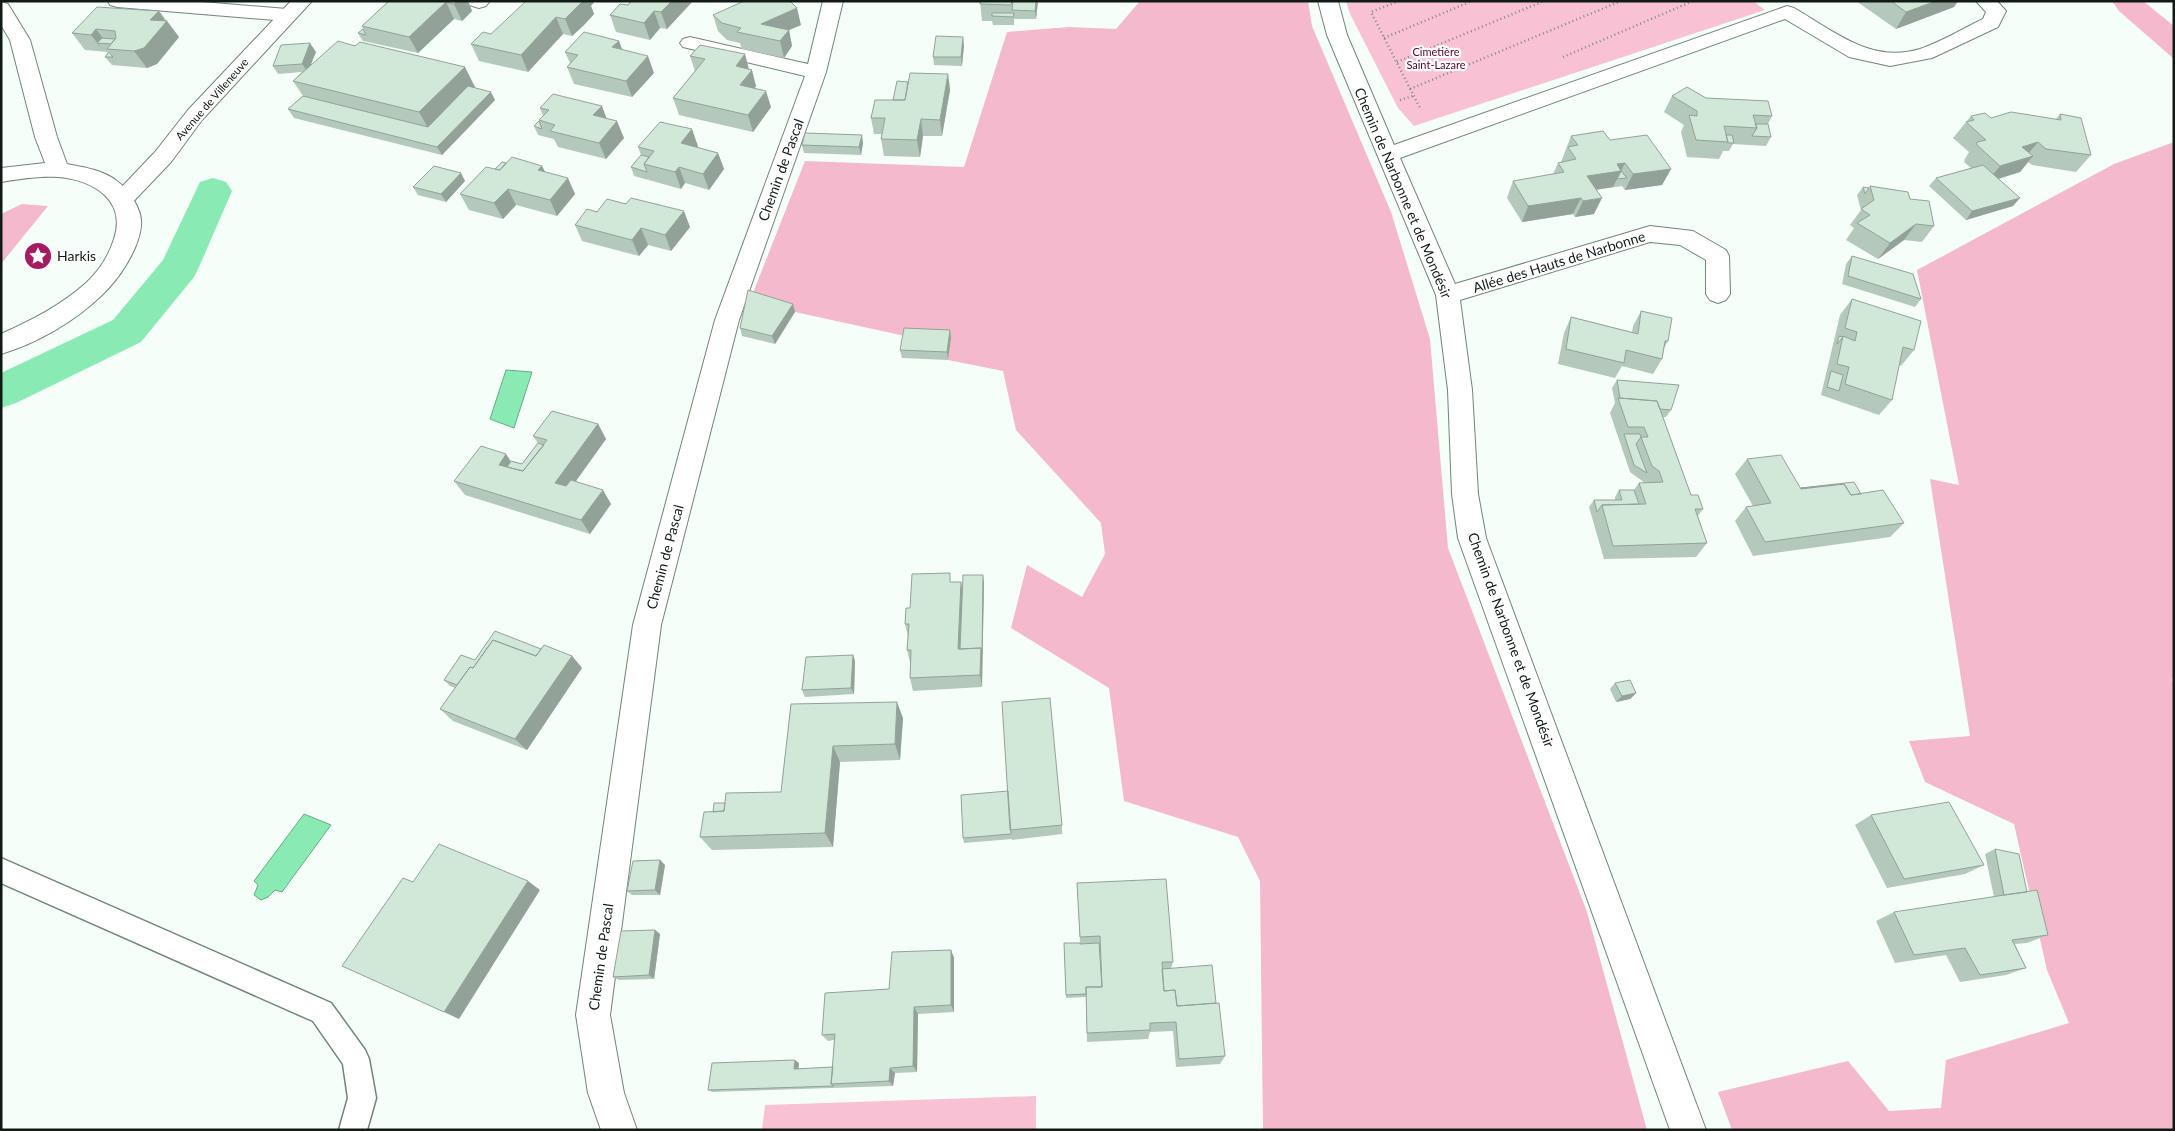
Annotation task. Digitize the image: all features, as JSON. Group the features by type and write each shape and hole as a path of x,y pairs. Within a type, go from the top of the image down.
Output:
{"street":[{"path":"116,1 287,15"},
{"name":"Avenue de Villeneuve","path":"123,200 163,157 195,115 287,15 303,1"},
{"name":"Chemin de Pascal","path":"618,1130 606,1092 593,1015 647,625 727,320 816,72 833,1"},
{"name":"Chemin de Narbonne et de Mondésir","path":"1328,1 1337,35 1448,295 1460,390 1465,494 1472,538 1688,1130"},
{"path":"1387,154 1787,12 1856,53 1890,60 1925,54 1991,24 1996,11 1985,1"},
{"path":"1,8 20,40 46,137 58,170"},
{"path":"690,43 816,72"},
{"path":"1,175 58,170 86,175 108,185 123,200 130,225 120,256 95,288 56,319 1,345"},
{"name":"Allée des Hauts de Narbonne","path":"1448,295 1650,234 1685,237 1718,256 1718,294"}],"lane":[{"path":"1,870 322,1012 356,1059 362,1098 353,1130"}],"path":[{"path":"1397,1 1371,12 1424,117"},
{"path":"1384,38 1472,1"},
{"path":"1397,62 1544,1"},
{"path":"1410,89 1621,1"},
{"path":"1559,59 1693,1"}],"green space":[{"name":"Cimetière Saint-Lazare","path":"1346,1 1753,1 1765,10 1414,126 1398,108 1350,14"},
{"path":"1036,1096 1036,1130 762,1130 765,1105"}],"shaded area":[{"path":"1140,1 1308,1 1312,26 1391,212 1430,339 1448,548 1587,912 1647,1130 1263,1130 1260,881 1238,837 1124,801 1109,688 1011,628 1027,565 1082,597 1105,554 1101,523 1016,430 1003,371 948,360 951,338 905,336 795,312 751,298 805,161 964,167 1007,32 1069,27 1116,29"},
{"path":"2112,1 2143,1 2174,26 2174,59 2119,11"},
{"path":"2174,142 2174,675 2172,680 2174,687 2174,1130 1732,1130 1718,1092 1848,1061 1889,1111 1941,1108 1946,1060 2069,1023 2047,970 2014,824 1925,782 1909,741 1970,736 1930,479 1959,485 1917,270 2114,164"},
{"path":"22,204 48,206 1,264 1,214"},
{"path":"506,370 532,372 514,428 490,419"},
{"path":"304,814 331,825 282,892 275,890 268,897 261,900 254,895 258,885 254,881"}],"building":[{"path":"389,1 457,1 454,4 446,2 409,37 362,26"},
{"path":"526,1 583,1 565,19 556,17 521,55 471,44 483,32 491,34"},
{"path":"631,1 672,1 661,12 654,11 644,23 610,15 620,4 628,5"},
{"path":"744,1 790,1 797,8 761,24 789,30 780,41 737,32 741,28 722,23 713,15"},
{"path":"980,1 1012,1 1011,5 980,4"},
{"path":"1013,1 1036,1 1035,11 1012,10"},
{"path":"1891,1 1936,1 1906,12"},
{"path":"97,7 159,11 150,20 167,21 144,48 134,51 107,49 116,38 115,31 96,29 91,35 72,33"},
{"path":"992,13 1014,13 1013,17 992,16"},
{"path":"363,29 366,35 358,33"},
{"path":"584,32 619,41 612,47 648,56 626,81 567,67 578,55 565,52"},
{"path":"936,36 963,37 961,57 933,57"},
{"path":"102,38 115,39 111,44 97,43"},
{"path":"338,41 355,46 360,42 465,67 419,112 293,81"},
{"path":"310,43 302,64 273,66 281,45"},
{"path":"700,45 745,54 736,66 752,70 740,85 766,91 748,115 673,98 705,59 690,56"},
{"path":"109,52 113,57 105,57"},
{"path":"910,73 948,74 940,120 921,119 917,140 881,139 885,118 871,118 875,100 905,100"},
{"path":"897,81 908,82 905,100 893,100"},
{"path":"468,86 491,92 437,147 288,109 303,96 428,127"},
{"path":"1687,87 1706,98 1768,101 1772,116 1753,115 1757,128 1724,126 1728,142 1696,140 1689,115 1697,116 1697,111 1672,96"},
{"path":"553,94 602,106 593,115 617,121 599,143 550,131 555,125 539,120 549,110 540,108"},
{"path":"2011,112 2061,120 2060,114 2081,118 2091,155 2046,149 2038,142 2022,147 2033,156 2000,166 1977,145 1977,142 1986,140 1966,122 1974,120 1971,116 1985,113 1991,118"},
{"path":"539,121 542,129 534,126"},
{"path":"660,122 692,129 681,143 718,153 703,174 679,167 675,172 644,164 654,151 638,147"},
{"path":"1755,124 1768,124 1771,137 1752,136 1757,128"},
{"path":"1603,131 1610,140 1647,135 1671,169 1633,174 1625,163 1617,164 1621,171 1587,176 1602,198 1583,201 1581,198 1528,206 1513,181 1564,172 1558,163 1576,159 1568,147 1578,145 1571,136"},
{"path":"805,133 862,135 859,147 802,145"},
{"path":"1726,135 1732,135 1734,143 1728,143"},
{"path":"641,155 649,157 644,164 647,172 631,167"},
{"path":"512,157 542,166 538,170 568,178 550,200 508,189 494,203 460,194 486,167 500,170"},
{"path":"502,162 506,163 500,170 495,169"},
{"path":"1983,165 2020,198 1972,211 1936,178"},
{"path":"434,166 461,173 441,194 413,187"},
{"path":"1621,171 1627,178 1617,179"},
{"path":"1870,186 1908,192 1910,199 1929,201 1934,226 1916,224 1890,243 1857,223 1870,215 1861,209 1874,200"},
{"path":"1863,187 1869,188 1865,194"},
{"path":"631,198 684,211 665,235 641,228 632,240 575,225 587,209 597,212 607,199 626,204"},
{"path":"1852,256 1913,274 1921,299 1848,276"},
{"path":"748,290 793,304 772,336 740,328"},
{"path":"1852,299 1921,321 1914,350 1903,347 1892,400 1845,384 1849,367 1837,364 1843,336 1855,341 1857,332 1845,328"},
{"path":"1641,311 1672,318 1668,341 1665,341 1662,359 1626,350 1624,363 1566,349 1571,317 1638,334"},
{"path":"904,328 950,330 947,352 900,350"},
{"path":"1839,336 1843,337 1837,344"},
{"path":"1831,371 1843,375 1839,391 1827,387"},
{"path":"1617,380 1679,385 1671,410 1660,409 1657,401 1620,398"},
{"path":"1618,398 1657,401 1691,495 1698,495 1703,509 1695,509 1707,543 1613,546 1602,505 1646,504 1639,483 1663,482 1659,471 1652,466 1641,437 1648,437 1644,427 1628,427"},
{"path":"552,411 598,424 555,483 566,486 571,480 603,490 581,520 454,481 481,446 506,454 499,465 523,471 547,440 533,436"},
{"path":"1624,434 1640,434 1641,437 1636,444 1647,473 1634,465"},
{"path":"538,443 544,445 523,471 507,467 511,461 522,464"},
{"path":"1781,455 1801,489 1844,484 1851,495 1883,490 1904,523 1765,542 1746,507 1771,503 1747,459"},
{"path":"1854,482 1861,494 1851,495 1844,484 1801,488"},
{"path":"1619,490 1634,490 1639,504 1602,505 1597,512 1594,500 1622,500"},
{"path":"950,573 950,582 961,582 958,649 981,648 980,675 910,678 911,650 907,650 909,624 905,624 906,608 910,608 912,574"},
{"path":"963,575 983,575 982,654 981,648 960,649"},
{"path":"495,631 541,649 536,656 493,640 473,668 470,667 457,685 444,680 461,655 475,660"},
{"path":"493,640 536,656 544,645 572,656 515,739 440,709 470,667 473,668"},
{"path":"853,655 851,688 802,690 806,657"},
{"path":"1630,680 1636,693 1622,696 1615,683"},
{"path":"1050,698 1062,825 1010,830 1002,702"},
{"path":"897,702 895,744 833,746 825,833 700,837 704,812 724,811 726,793 781,792 791,704"},
{"path":"1008,791 1011,834 963,838 961,795"},
{"path":"1949,802 1984,865 1904,879 1871,815"},
{"path":"714,803 725,803 724,811 713,812"},
{"path":"439,844 528,881 444,1012 342,966 403,878 413,882"},
{"path":"1995,849 2019,854 2027,892 2004,895"},
{"path":"660,860 655,890 627,891 633,861"},
{"path":"1166,879 1173,962 1162,962 1164,991 1175,990 1177,1006 1219,1003 1225,1056 1179,1059 1176,1022 1150,1023 1150,1030 1087,1033 1086,987 1102,987 1100,936 1080,937 1077,883"},
{"path":"2037,890 2048,935 2012,940 2026,968 1980,975 1965,948 1914,955 1894,912"},
{"path":"655,930 649,975 613,977 621,931"},
{"path":"1064,943 1099,943 1102,987 1086,987 1086,994 1066,995"},
{"path":"951,950 951,1005 914,1007 913,1066 890,1068 889,1081 831,1084 835,1034 822,1035 825,993 889,989 892,952"},
{"path":"1212,965 1216,1003 1177,1006 1175,990 1164,991 1162,969"},
{"path":"795,1060 794,1069 833,1067 831,1084 834,1086 708,1090 712,1063"}],"waterway":[{"path":"1,392 127,331 180,267 213,191"}],"place":[{"name":"Harkis","path":"38,256"}]}
